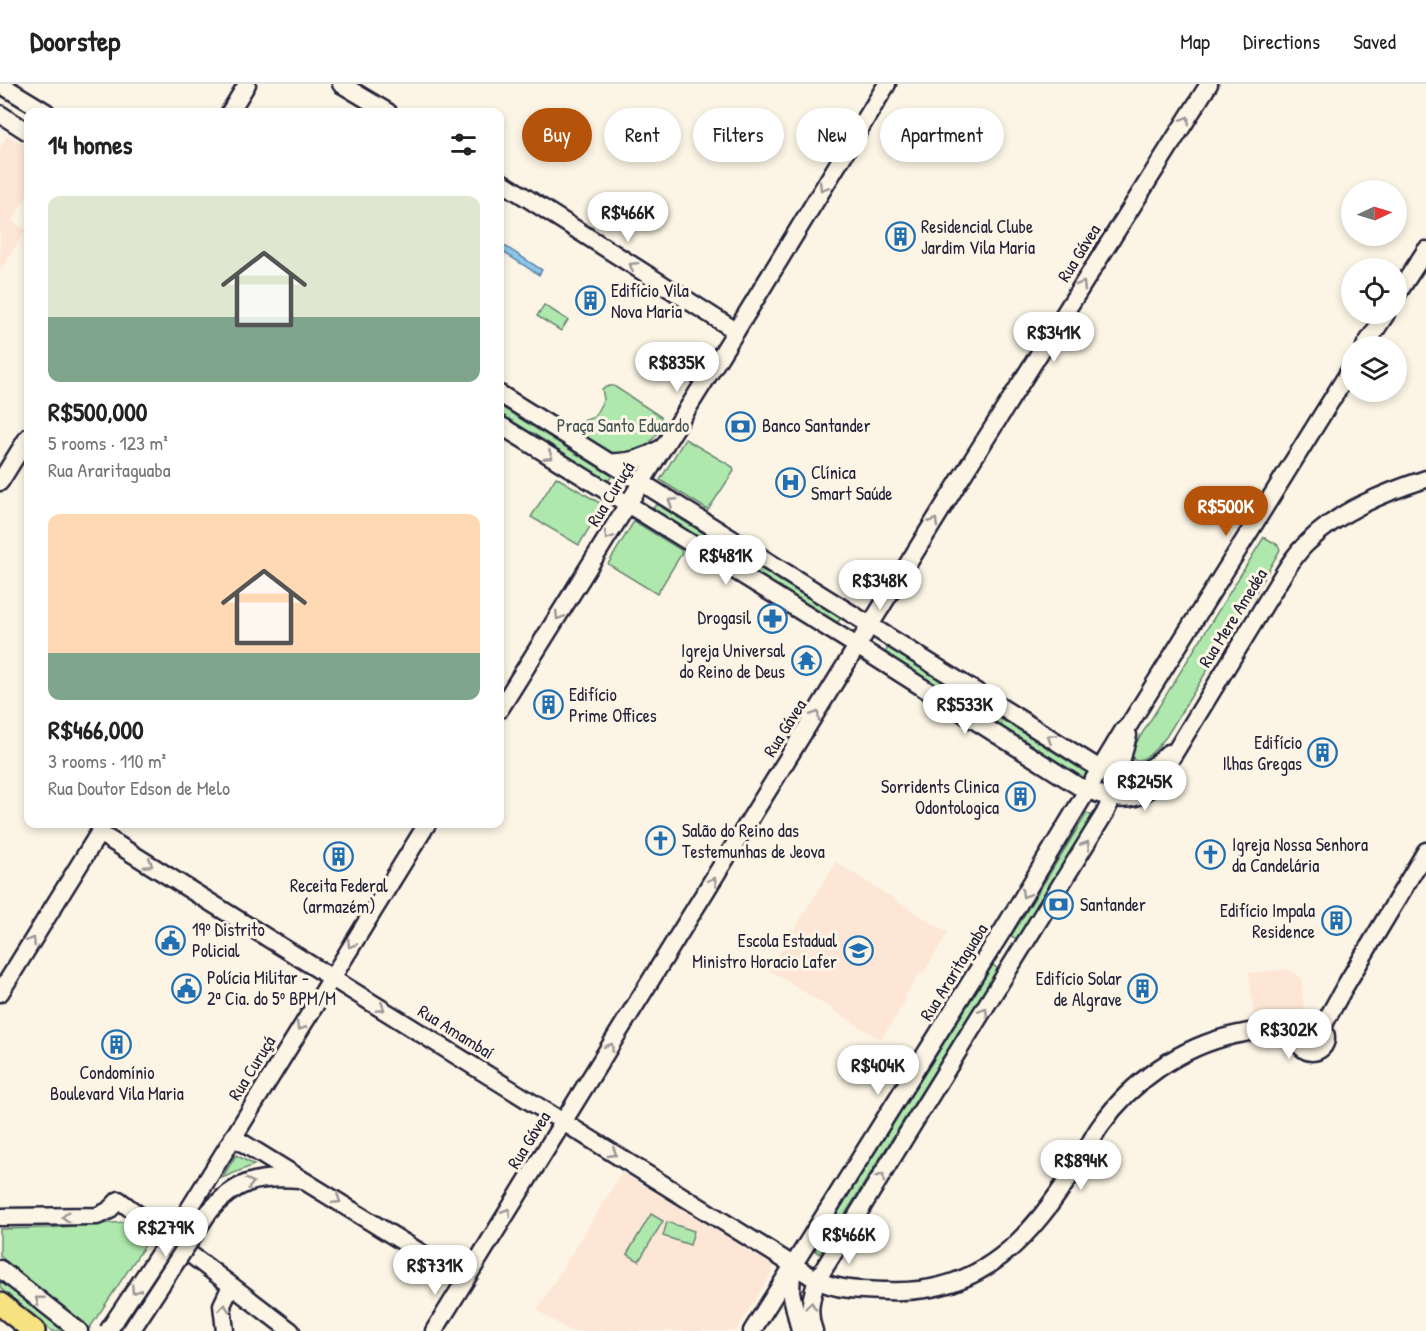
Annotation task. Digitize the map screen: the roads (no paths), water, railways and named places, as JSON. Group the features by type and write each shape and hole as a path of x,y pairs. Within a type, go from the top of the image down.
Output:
{"highway":[{"path":"0,1304 34,1331"},
{"path":"0,1314 23,1331"}],"main road":[{"path":"0,84 39,108"},
{"path":"233,108 248,84"},
{"path":"341,84 381,108"},
{"name":"Rua Curuçá","path":"504,704 887,84"},
{"name":"Rua Gávea","path":"434,1331 956,486 1209,84"},
{"path":"0,114 24,129"},
{"path":"504,185 736,331"},
{"path":"1407,279 1426,250"},
{"name":"Rua Araritaguaba","path":"814,1331 810,1311 817,1280 1105,813 1112,798 1130,725 1341,386"},
{"name":"Rua Mere Amedéa","path":"504,397 1100,769 1129,775 1149,769 1158,764 1174,744 1181,740"},
{"name":"Rua Mere Amedéa","path":"504,428 1088,791 1112,798 1134,797 1145,793 1158,780 1279,581 1307,543 1331,524 1365,503 1386,492 1426,479"},
{"path":"0,482 24,443"},
{"path":"608,462 642,459 663,447"},
{"name":"Rua Araritaguaba","path":"752,1331 986,958 1123,731 1130,725"},
{"name":"Rua Curuçá","path":"108,1331 191,1206 424,828"},
{"name":"Rua Amambaí","path":"0,993 99,833 817,1280 827,1285 905,1292 923,1290 956,1281 986,1268 1010,1250 1044,1214 1079,1163 1101,1125 1140,1082 1156,1070 1190,1050 1222,1038 1289,1027 1301,1029"},
{"path":"1322,1028 1426,850"},
{"path":"1309,1024 1322,1028 1327,1037 1322,1050 1312,1053 1303,1050 1298,1042 1301,1029 1309,1024"},
{"path":"233,1137 465,1280"},
{"path":"131,1331 220,1198 236,1187 272,1177 303,1180"},
{"path":"0,1217 97,1216 108,1211 119,1200 291,1331"},
{"path":"793,1265 791,1292 800,1331"},
{"path":"826,1265 834,1275 851,1288"},
{"path":"0,1269 79,1331"},
{"path":"225,1331 222,1305 231,1286"}],"water":[{"path":"504,246 542,270 539,275 504,253"}],"place":[{"name":"Residencial Clube Jardim Vila Maria","path":"900,237"},
{"name":"Edifício Vila Nova Maria","path":"590,301"},
{"name":"Banco Santander","path":"741,426"},
{"name":"Clínica Smart Saúde","path":"790,483"},
{"name":"Drogasil","path":"772,618"},
{"name":"Igreja Universal do Reino de Deus","path":"806,661"},
{"name":"Edifício Prime Offices","path":"548,705"},
{"name":"Edifício Ilhas Gregas","path":"1323,753"},
{"name":"Sorridents Clinica Odontologica","path":"1020,797"},
{"name":"Salão do Reino das Testemunhas de Jeova","path":"661,841"},
{"name":"Igreja Nossa Senhora da Candelária","path":"1211,855"},
{"name":"Receita Federal (armazém)","path":"339,857"},
{"name":"Santander","path":"1059,905"},
{"name":"Edifício Impala Residence","path":"1336,921"},
{"name":"19º Distrito Policial","path":"171,940"},
{"name":"Escola Estadual Ministro Horacio Lafer","path":"858,951"},
{"name":"Polícia Militar - 2ª Cia. do 5º BPM/M","path":"186,988"},
{"name":"Edifício Solar de Algrave","path":"1143,989"},
{"name":"Condomínio Boulevard Vila Maria","path":"117,1044"}],"park label":[{"name":"Praça Santo Eduardo","path":"623,426"}]}
